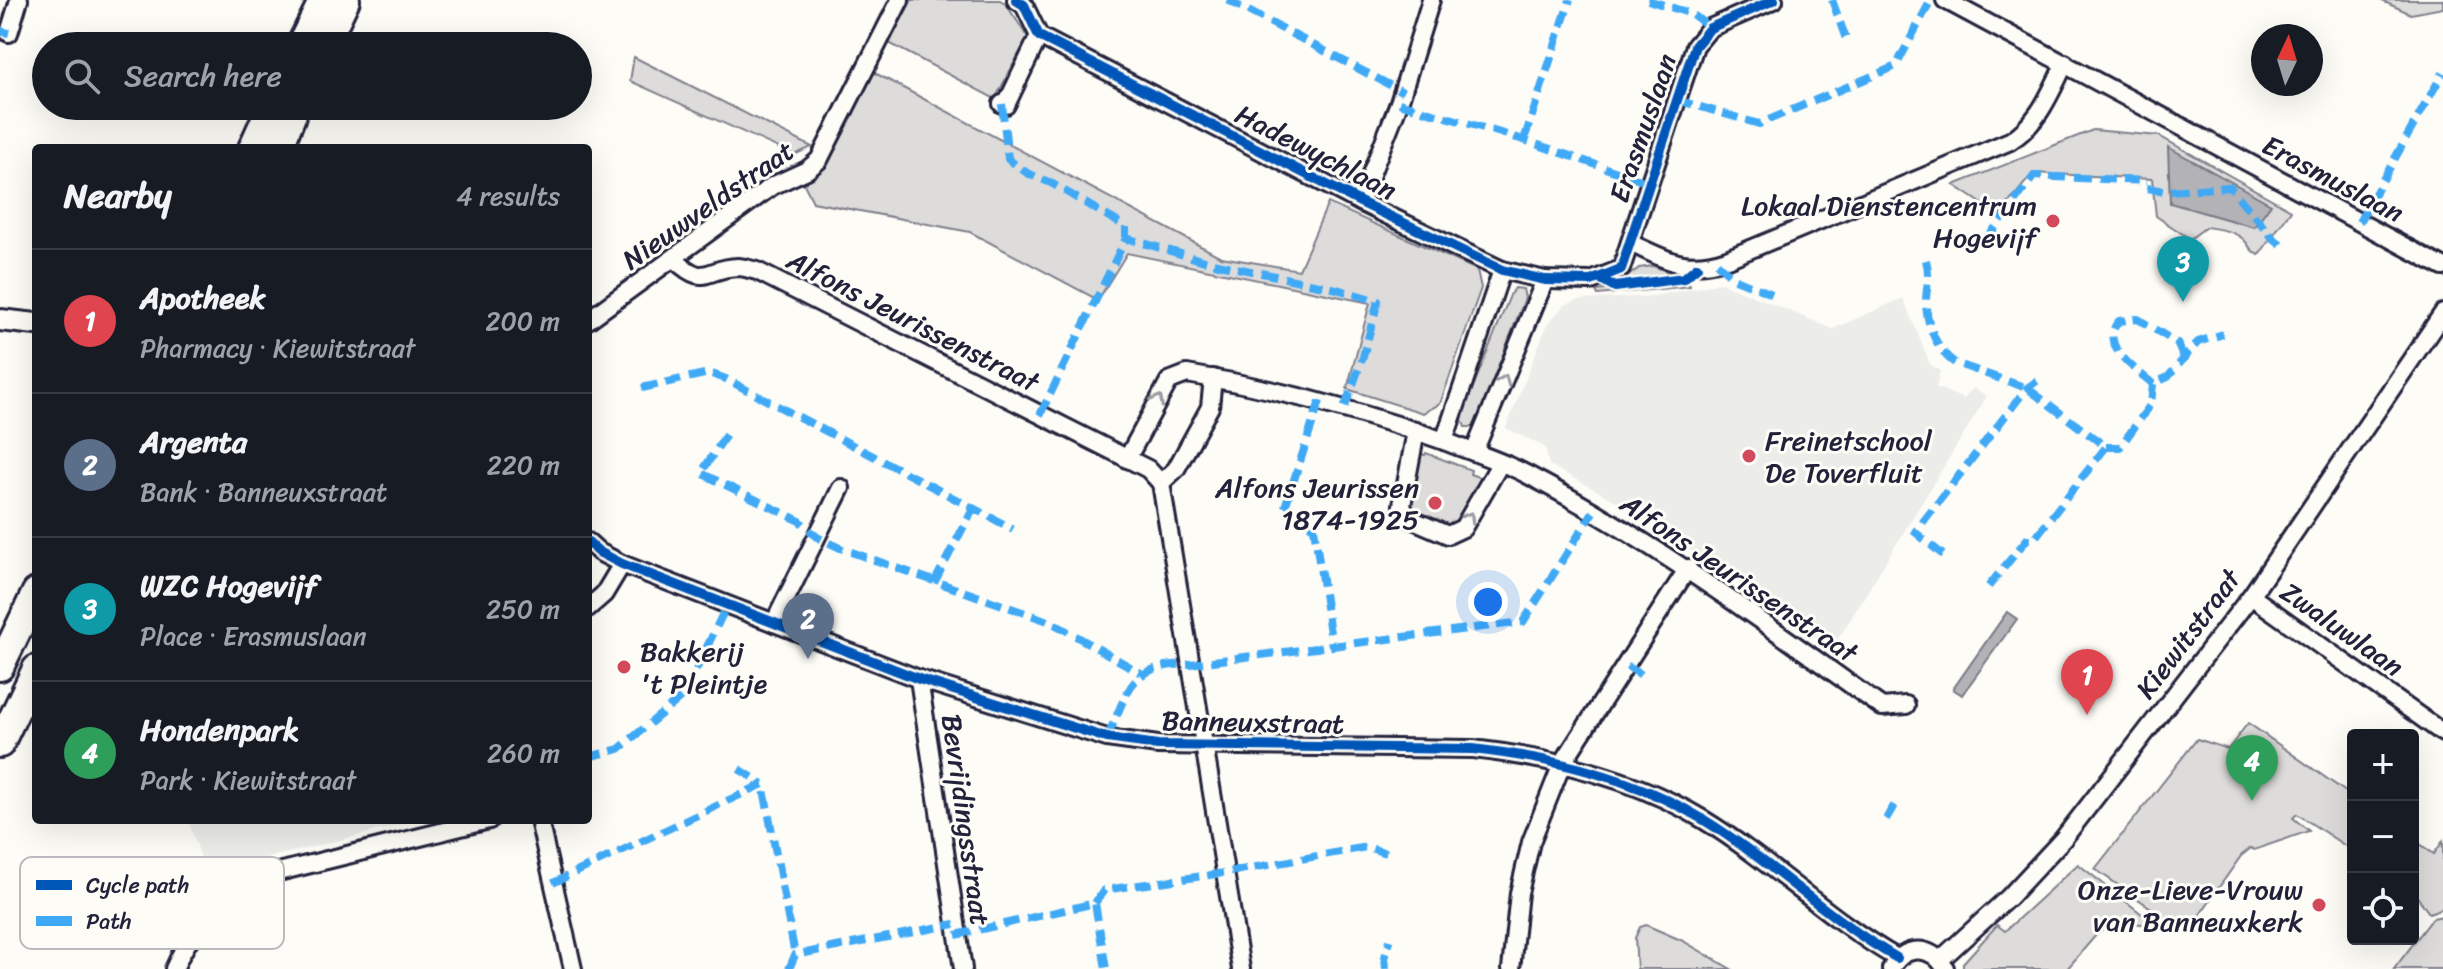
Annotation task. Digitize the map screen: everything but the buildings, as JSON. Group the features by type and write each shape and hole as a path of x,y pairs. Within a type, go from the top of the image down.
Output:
{"main road":[{"path":"307,32 323,0"},
{"path":"331,32 346,0"},
{"path":"254,144 265,120"},
{"path":"281,144 290,120"},
{"path":"0,667 32,600"},
{"path":"0,744 32,677"}],"street":[{"path":"9,33 19,0"},
{"name":"Nieuwveldstraat","path":"592,317 772,186 807,170 819,160 900,0"},
{"path":"1002,104 1006,105 1039,36 1024,5 1016,0"},
{"path":"1360,202 1399,103 1431,0"},
{"name":"Erasmuslaan","path":"1621,269 1695,46 1710,28 1774,0"},
{"name":"Erasmuslaan","path":"1945,0 2443,267"},
{"name":"Hadewychlaan","path":"1039,36 1360,202 1502,270 1545,280 1591,281 1621,269"},
{"name":"Erasmuslaan","path":"1630,243 1673,262 1697,267 1727,259 2010,141 2023,133 2036,118 2065,63"},
{"name":"Alfons Jeurissenstraat","path":"674,259 690,273 701,276 739,267 757,271 1148,469 1161,483"},
{"path":"1444,441 1502,270"},
{"path":"1474,452 1545,280"},
{"name":"Kiewitstraat","path":"1894,964 1913,950 1923,950 1943,964 2063,839 2251,596 2443,313"},
{"name":"Alfons Jeurissenstraat","path":"1127,459 1169,381 1187,374 1320,401 1416,431 1525,474 1688,568 1882,707 1906,705"},
{"path":"1213,378 1210,407 1176,469 1161,483 1241,969"},
{"path":"1416,431 1402,505 1406,517 1448,535 1463,528 1500,464"},
{"path":"774,623 841,488"},
{"name":"Banneuxstraat","path":"592,546 622,564 919,679 1107,738 1158,745 1473,749 1520,754 1629,784 1704,820 1876,947 1894,964"},
{"path":"592,604 604,594 622,564"},
{"path":"1511,969 1519,893 1531,842 1562,764 1688,568"},
{"name":"Zwaluwlaan","path":"2251,596 2443,733"},
{"name":"Bevrijdingsstraat","path":"919,679 963,969"},
{"path":"284,871 473,824"},
{"path":"540,824 573,969"},
{"path":"174,969 183,949"}],"shaded area":[{"path":"912,0 1000,0 1005,3 1028,37 995,99 889,43"},
{"path":"2380,0 2443,0 2443,8 2411,14"},
{"path":"634,57 812,147 794,155 630,81"},
{"path":"873,72 1221,257 1299,270 1328,203 1477,270 1481,288 1440,404 1423,413 1347,389 1370,303 1127,253 1098,300 970,232 813,202 804,184 828,161"},
{"path":"2093,130 2159,136 2291,210 2259,255 2232,233 2206,227 2190,239 2156,216 2152,179 2033,173 1999,215 1954,185"},
{"path":"2168,147 2271,204 2254,227 2170,203"},
{"path":"1653,266 1682,277 1619,283 1639,268"},
{"path":"1689,281 1690,286 1598,295 1596,291"},
{"name":"Freinetschool De Toverfluit","path":"1721,283 1833,329 1903,298 1930,364 1940,371 1936,387 1964,399 1973,388 1987,396 1834,646 1618,502 1549,465 1545,447 1506,428 1547,325 1564,305 1579,300 1654,296"},
{"path":"1515,288 1523,289 1525,298 1476,423 1465,427 1461,417"},
{"path":"1416,452 1471,470 1470,474 1484,479 1456,523 1450,527 1409,511"},
{"path":"2007,612 2017,619 1962,695 1953,689"},
{"path":"2248,723 2347,793 2347,847 2297,814 2293,818 2309,831 2254,850 2251,848 2241,856 2187,933 2095,869 2197,739 2228,749"},
{"path":"189,824 405,824 270,857 201,857"},
{"path":"2443,841 2443,908 2429,913 2419,899 2419,843 2434,854"},
{"path":"2078,864 2156,925 2114,922 2096,935 2067,969 1963,969 1963,963 1997,925 2005,931"},
{"path":"2443,916 2443,969 2394,969 2412,945 2419,945 2419,936 2433,918"},
{"path":"1646,925 1683,941 1731,969 1637,969 1635,938 1640,927"}],"marked path":[{"path":"1227,0 1403,92"},
{"path":"1524,140 1570,0"},
{"path":"1648,0 1692,14 1710,28"},
{"path":"1832,0 1846,39"},
{"path":"1677,100 1759,124 1896,66 1931,0"},
{"path":"0,31 9,33"},
{"path":"2359,222 2443,73"},
{"path":"1399,103 1524,140 1649,183"},
{"path":"1002,104 1008,159 1027,173 1051,183 1126,227 1126,238"},
{"path":"1986,240 2034,176 2147,181"},
{"path":"2147,188 2165,191 2230,187 2282,245"},
{"path":"1040,415 1126,238 1208,262 1333,288 1378,301 1363,357 1344,409"},
{"path":"1926,260 1928,317 1933,335 1949,358 1955,363 2027,388 2106,447 2034,539 2027,539 1988,587"},
{"path":"1717,263 1733,278 1777,296"},
{"path":"2153,384 2129,364 2116,348 2113,330 2119,321 2138,319 2177,343 2184,359"},
{"path":"2106,447 2120,447 2151,404 2153,384 2168,377 2198,342 2223,334"},
{"path":"642,388 709,373 726,379 1013,529"},
{"path":"1943,555 1915,532 2027,388 2037,381"},
{"path":"1320,401 1284,510 1314,528 1332,646"},
{"path":"726,435 701,473 800,521 817,537 840,548 1051,622 1141,673"},
{"path":"934,583 973,509"},
{"path":"1107,738 1127,693 1134,683 1154,669 1523,622 1593,512"},
{"path":"592,756 619,749 684,695 727,605"},
{"path":"1627,666 1647,679"},
{"path":"739,769 763,784"},
{"path":"553,883 763,784 795,955"},
{"path":"1886,819 1895,804"},
{"path":"1095,903 1104,890 1224,873 1367,847 1386,853"},
{"path":"956,935 1095,903 1106,969"},
{"path":"789,969 795,955 955,924"},
{"path":"1386,969 1385,957 1390,940"}],"cycle path":[{"path":"1016,0 1024,5 1039,36 1360,202 1502,270 1545,280 1591,281 1621,269 1695,46 1710,28 1774,0"},
{"path":"1601,279 1615,287 1684,278 1697,267"},
{"path":"592,546 622,564 919,679 1107,738 1158,745 1473,749 1563,764 1622,781 1678,805 1729,836 1847,926 1897,958"}],"place":[{"name":"Lokaal Dienstencentrum Hogevijf","path":"2053,221"},
{"name":"WZC Hogevijf","path":"2183,302"},
{"name":"Freinetschool De Toverfluit","path":"1749,456"},
{"name":"Alfons Jeurissen 1874-1925","path":"1435,503"},
{"name":"Argenta","path":"808,659"},
{"name":"Bakkerij 't Pleintje","path":"624,667"},
{"name":"Apotheek","path":"2087,715"},
{"name":"Hondenpark","path":"2252,801"},
{"name":"Onze-Lieve-Vrouw van Banneuxkerk","path":"2319,905"}]}
